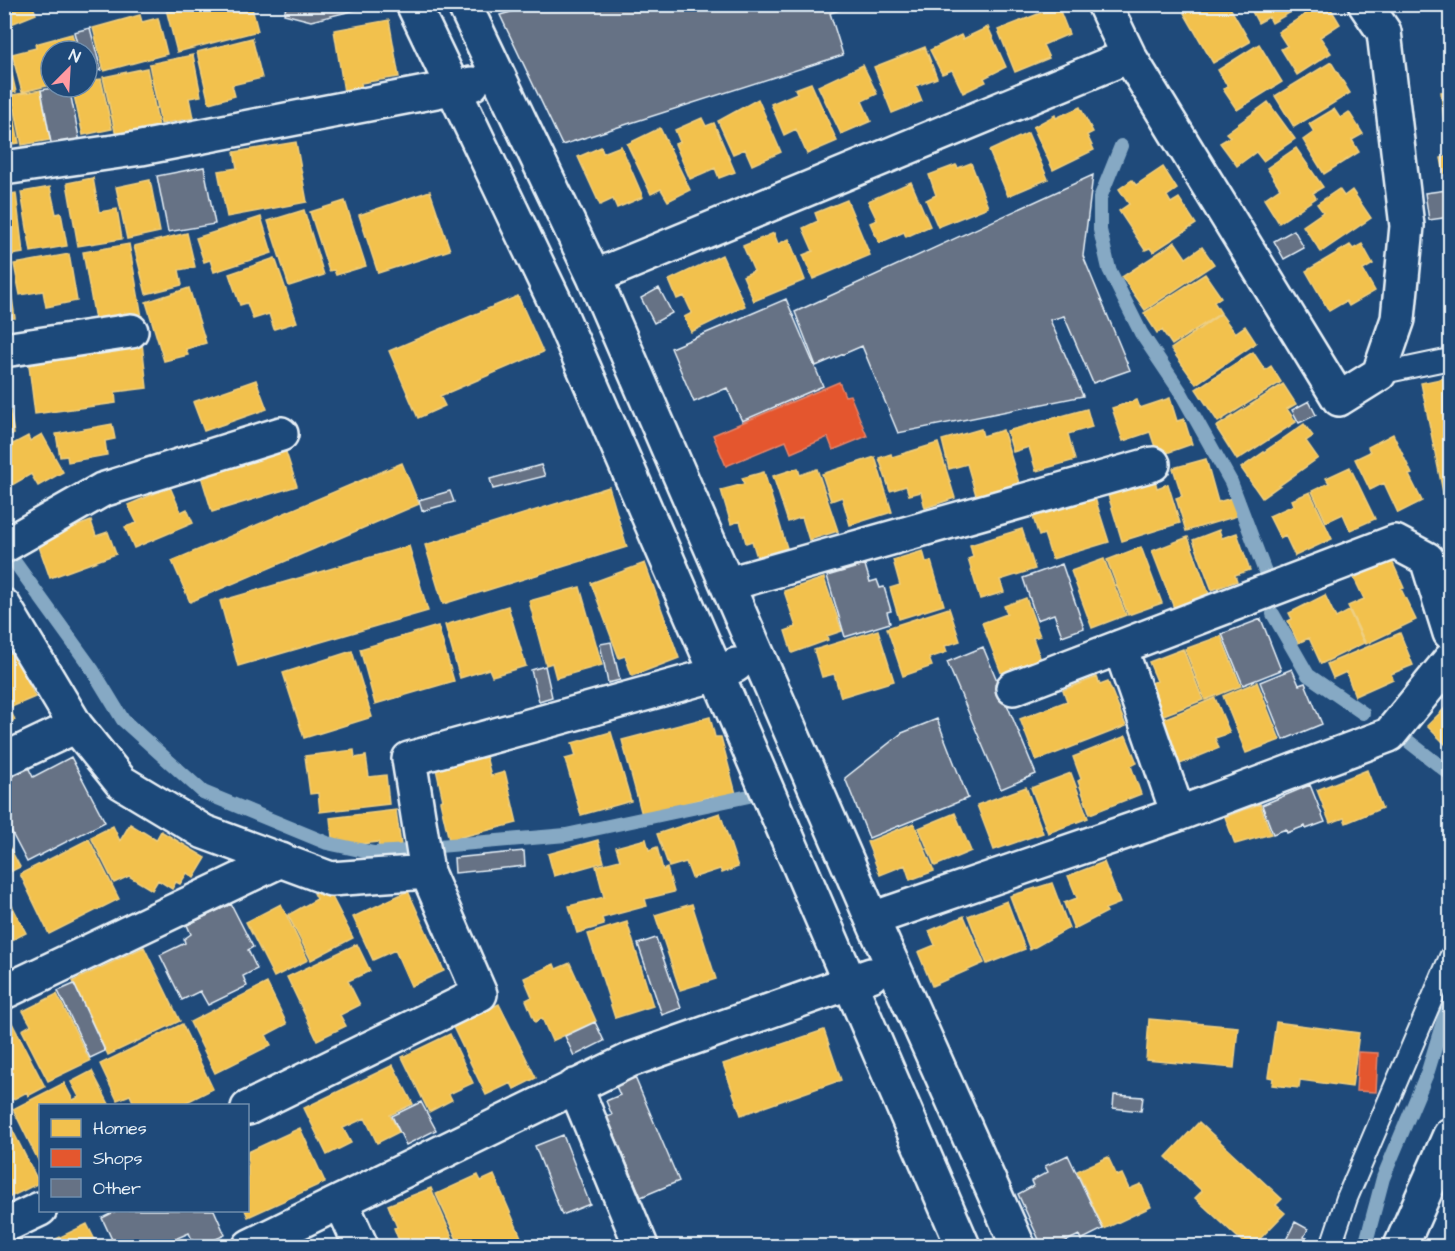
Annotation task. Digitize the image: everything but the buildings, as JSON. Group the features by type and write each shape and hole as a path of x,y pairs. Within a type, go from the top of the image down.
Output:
{"street":[{"path":"413,4 557,306 963,1246"},
{"path":"464,4 594,277 893,967 1018,1246"},
{"path":"1104,4 1129,56 1339,399 1379,374 1398,319 1407,226 1384,32 1365,4"},
{"path":"594,277 1129,56"},
{"path":"4,168 141,148 500,79"},
{"path":"512,211 555,194"},
{"path":"4,350 131,332"},
{"path":"4,546 102,490 281,434"},
{"path":"728,584 1153,464"},
{"path":"1013,687 1395,542 1428,559 1450,633"},
{"path":"4,606 76,726 122,782 204,832 331,879 427,872"},
{"path":"1120,647 1178,814"},
{"path":"249,1108 480,994 427,872 409,759 717,674 759,655"},
{"path":"872,919 1178,814 1389,735 1450,660"},
{"path":"4,760 76,726"},
{"path":"4,992 281,860"},
{"path":"250,1246 630,1060 893,967"},
{"path":"575,1086 641,1246"},
{"path":"1401,1246 1450,1135"},
{"path":"341,1202 361,1246"},
{"path":"4,1226 39,1209"}],"lane":[{"path":"1379,374 1450,359"},
{"path":"1331,1246 1347,1198 1450,957"}],"waterway":[{"path":"1121,146 1100,198 1100,230 1109,269 1141,333 1180,391 1231,482 1267,577"},
{"path":"14,561 92,669 123,720 203,792 327,843 374,853 409,851"},
{"path":"1273,614 1308,675 1363,713"},
{"path":"1408,741 1450,774"},
{"path":"439,846 566,835 749,796"},
{"path":"1365,1246 1383,1178 1428,1071 1450,999"}]}
